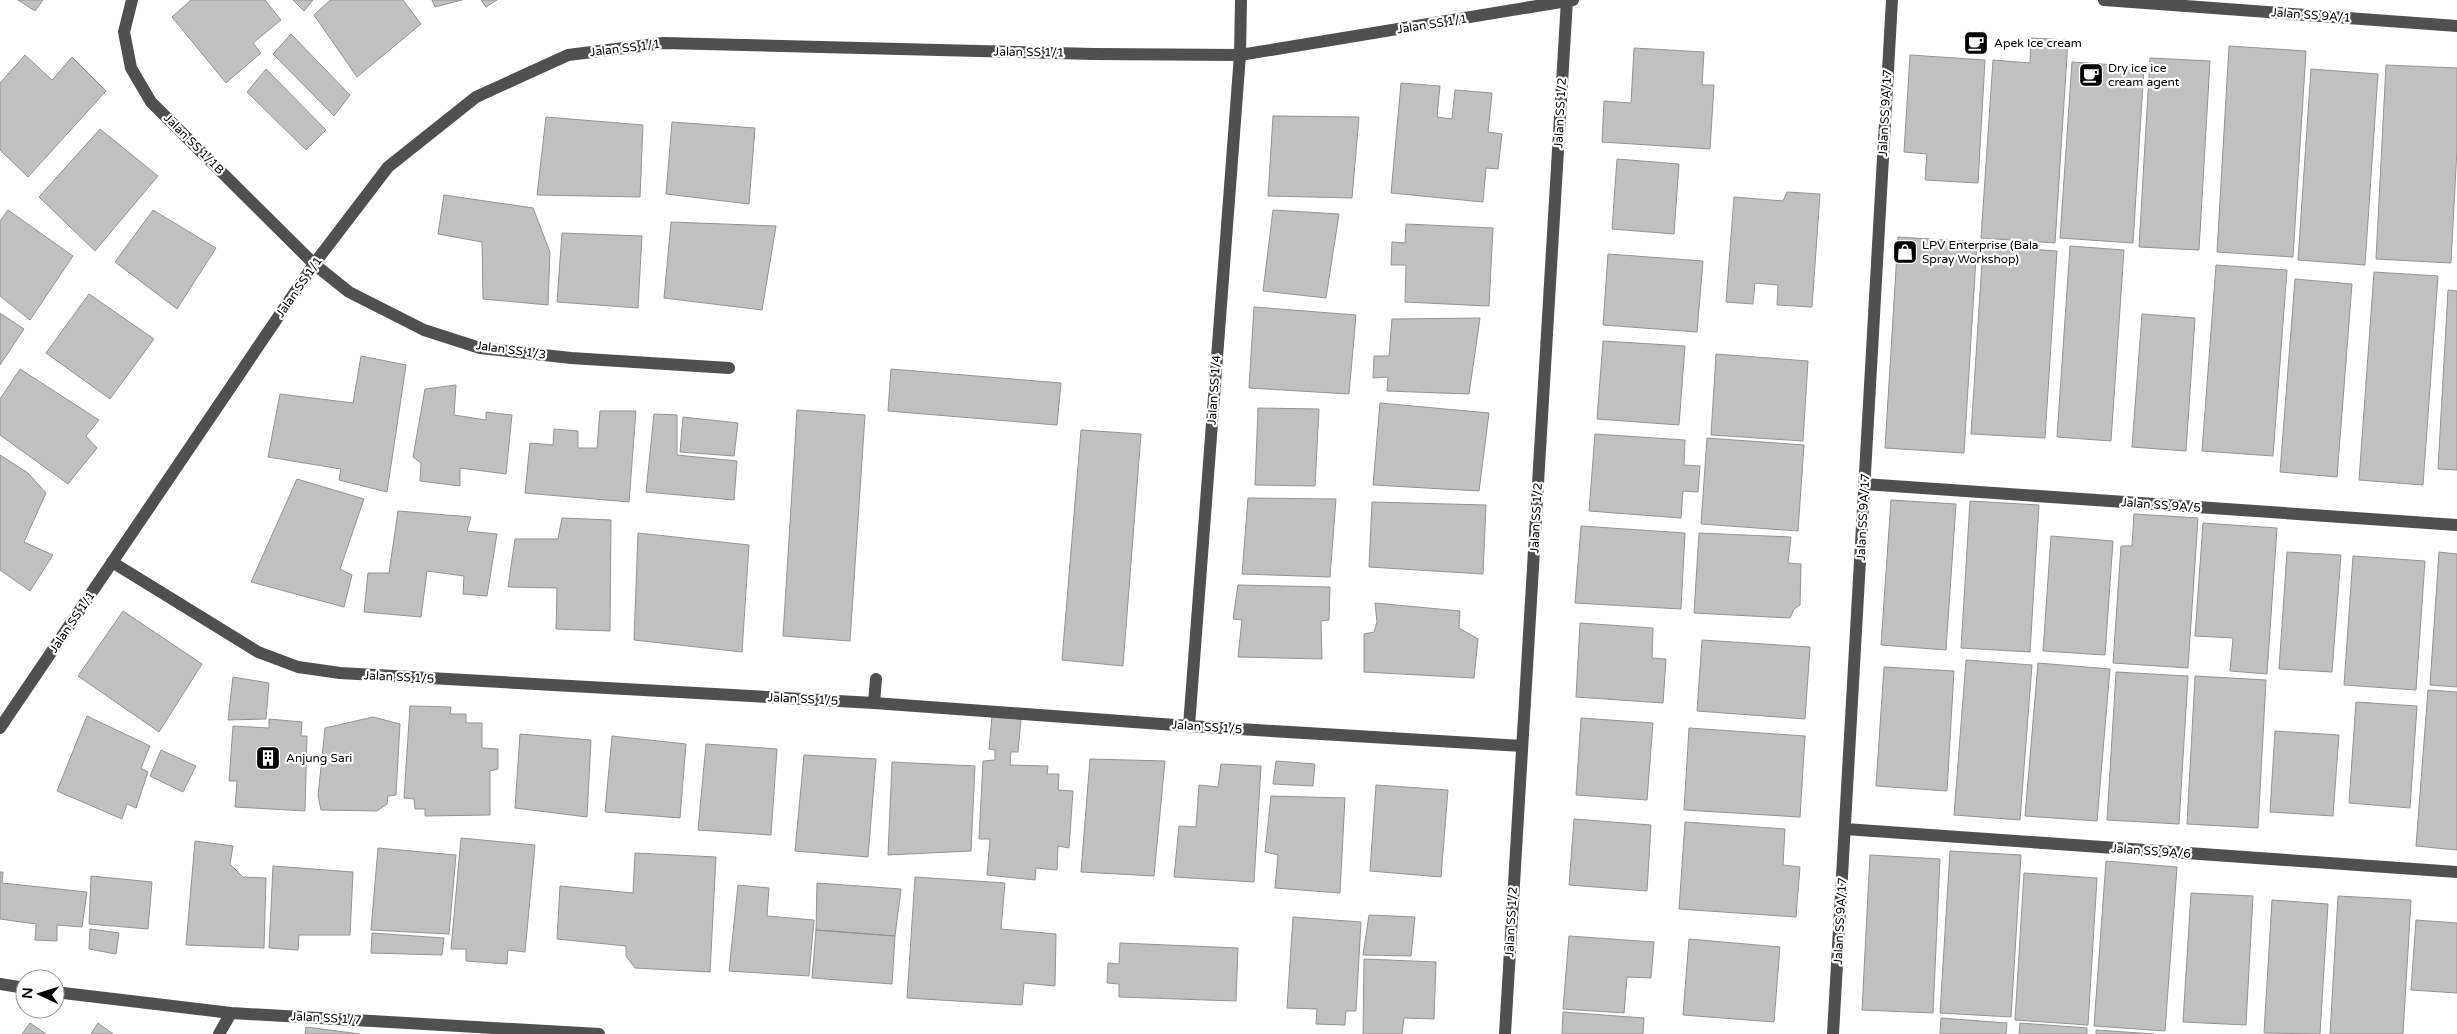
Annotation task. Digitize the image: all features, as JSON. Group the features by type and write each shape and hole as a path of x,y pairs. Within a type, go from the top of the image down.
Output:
{"street":[{"name":"Jalan SS 1/1B","path":"132,0 124,32 131,68 151,102 314,264"},
{"path":"1240,55 1241,0"},
{"name":"Jalan SS 1/1","path":"1,723 314,264 388,166 476,97 568,55 664,43 1094,54 1240,55 1569,0"},
{"name":"Jalan SS 1/2","path":"1505,1034 1569,0"},
{"name":"Jalan SS 9A/17","path":"1833,1034 1892,0"},
{"name":"Jalan SS 9A/1","path":"2104,0 2457,26"},
{"name":"Jalan SS 1/4","path":"1188,726 1240,55"},
{"name":"Jalan SS 1/3","path":"314,264 349,292 424,330 480,348 571,358 729,368"},
{"name":"Jalan SS 9A/5","path":"1864,484 2457,525"},
{"name":"Jalan SS 1/5","path":"112,562 258,652 298,667 340,674 874,702 1188,726 1522,746"},
{"path":"874,702 876,679"},
{"name":"Jalan SS 9A/6","path":"1845,829 2457,872"},
{"path":"0,984 15,986"},
{"name":"Jalan SS 1/7","path":"65,993 231,1013 598,1034"},
{"path":"219,1034 231,1013"}],"building":[{"path":"18,0 43,0 35,11"},
{"path":"191,0 265,0 281,20 253,43 261,53 226,83 172,17"},
{"path":"293,0 313,0 304,11"},
{"path":"330,0 403,0 421,24 357,77 314,15"},
{"path":"432,0 462,0 435,7"},
{"path":"481,0 497,0 486,7"},
{"path":"291,34 350,95 334,116 273,54"},
{"path":"2031,38 2068,40 2055,243 1981,238 1993,60 2030,63"},
{"path":"2229,46 2306,51 2293,257 2217,252"},
{"path":"1634,48 1704,52 1702,85 1714,85 1710,149 1602,142 1604,101 1631,103"},
{"path":"25,55 52,80 72,57 106,91 28,177 0,150 0,83"},
{"path":"1910,55 1985,60 1978,183 1925,180 1927,154 1904,152"},
{"path":"2150,58 2210,61 2199,250 2139,247"},
{"path":"2072,62 2144,67 2133,243 2060,238"},
{"path":"2386,65 2457,68 2457,149 2451,263 2376,259"},
{"path":"266,69 326,130 306,150 247,92"},
{"path":"2311,69 2378,74 2365,265 2298,260"},
{"path":"1401,83 1440,86 1437,117 1452,119 1455,90 1492,93 1488,132 1502,134 1498,169 1486,168 1483,202 1391,193"},
{"path":"1273,116 1359,117 1352,198 1268,196"},
{"path":"546,117 643,125 640,197 537,195"},
{"path":"672,122 755,128 749,204 666,194"},
{"path":"100,129 158,176 95,251 39,197"},
{"path":"1617,159 1679,164 1674,234 1612,229"},
{"path":"1787,192 1820,194 1812,307 1777,305 1778,285 1755,283 1753,304 1726,302 1734,197 1783,201"},
{"path":"444,195 533,208 550,252 548,305 483,299 482,242 438,234"},
{"path":"8,210 73,256 30,320 0,296 0,221"},
{"path":"153,210 216,248 177,309 115,262"},
{"path":"1273,210 1339,214 1326,298 1263,291"},
{"path":"671,222 776,226 762,310 664,298"},
{"path":"1406,224 1493,228 1489,306 1405,302 1406,265 1391,265 1392,242 1405,243"},
{"path":"562,233 642,236 638,308 557,302"},
{"path":"1898,237 1977,242 1964,453 1885,448"},
{"path":"1983,246 2057,251 2045,438 1971,434"},
{"path":"2070,246 2124,250 2111,441 2057,437"},
{"path":"1608,254 1703,261 1697,332 1603,325"},
{"path":"2216,265 2287,270 2273,456 2202,451"},
{"path":"2374,272 2438,276 2423,485 2359,480"},
{"path":"2295,279 2352,284 2337,477 2280,472"},
{"path":"2448,290 2457,291 2457,470 2438,469"},
{"path":"89,294 154,339 110,399 46,353"},
{"path":"1254,307 1356,315 1349,394 1249,388"},
{"path":"0,313 24,329 0,365"},
{"path":"2142,314 2195,318 2186,451 2132,447"},
{"path":"1480,318 1469,394 1387,391 1388,377 1373,378 1374,356 1389,356 1392,319"},
{"path":"1603,341 1685,346 1679,425 1597,419"},
{"path":"1716,354 1808,361 1803,441 1711,435"},
{"path":"361,356 406,365 387,492 339,480 341,469 268,457 280,394 353,403"},
{"path":"20,369 99,420 86,436 97,448 68,484 0,435 0,399"},
{"path":"891,369 1061,383 1057,425 888,411"},
{"path":"456,385 454,415 486,420 486,412 512,415 506,474 460,468 460,486 420,481 421,463 413,457 425,389"},
{"path":"1380,403 1489,413 1479,491 1373,485"},
{"path":"1258,408 1319,409 1315,486 1255,485"},
{"path":"797,410 865,415 850,641 783,636"},
{"path":"600,411 636,411 629,502 525,493 530,443 553,445 554,429 578,431 578,448 597,448"},
{"path":"654,414 677,415 677,455 737,461 734,500 646,492"},
{"path":"683,417 738,423 734,456 680,452"},
{"path":"1081,430 1141,434 1123,666 1062,660"},
{"path":"1595,434 1685,440 1684,465 1700,466 1698,492 1683,491 1681,518 1589,511"},
{"path":"1707,438 1804,445 1798,531 1701,524"},
{"path":"0,455 28,473 46,493 24,542 53,555 30,591 0,570"},
{"path":"297,479 364,499 340,569 352,575 344,607 251,582"},
{"path":"1248,498 1336,499 1330,577 1242,574"},
{"path":"1891,500 1956,504 1946,650 1881,645"},
{"path":"1970,501 2039,505 2030,652 1961,648"},
{"path":"1372,502 1486,505 1483,574 1369,567"},
{"path":"398,511 471,517 467,531 497,534 487,596 463,594 464,576 427,571 421,617 364,612 368,573 389,573"},
{"path":"2134,514 2198,518 2188,668 2113,663 2121,546 2132,546"},
{"path":"562,518 611,520 610,631 556,629 557,588 508,587 515,539 558,539"},
{"path":"2203,523 2277,528 2267,674 2230,671 2233,638 2195,636"},
{"path":"1581,526 1685,533 1681,609 1575,603"},
{"path":"638,533 749,545 742,652 634,640"},
{"path":"1699,533 1791,537 1788,563 1801,564 1800,605 1794,609 1790,618 1694,613"},
{"path":"2051,536 2113,541 2105,655 2043,651"},
{"path":"2287,552 2341,555 2332,672 2279,669"},
{"path":"2439,552 2457,554 2457,687 2430,685"},
{"path":"2353,556 2425,561 2416,690 2344,685"},
{"path":"1238,585 1330,587 1329,620 1321,621 1322,659 1238,657 1242,620 1233,619"},
{"path":"1375,603 1460,611 1459,628 1478,639 1474,678 1364,672 1364,634 1374,632 1377,622"},
{"path":"123,611 202,664 159,732 78,676"},
{"path":"1580,623 1653,628 1652,658 1666,659 1663,703 1576,697"},
{"path":"1702,640 1810,647 1805,719 1697,711"},
{"path":"1966,660 2032,665 2020,820 1954,815"},
{"path":"2038,663 2110,669 2097,821 2025,816"},
{"path":"1884,667 1954,671 1947,791 1876,786"},
{"path":"2116,672 2188,676 2179,824 2107,820"},
{"path":"2195,676 2266,680 2258,828 2187,824"},
{"path":"233,677 269,683 266,719 228,720"},
{"path":"2428,690 2457,692 2457,850 2416,846"},
{"path":"2356,702 2417,706 2410,808 2349,803"},
{"path":"410,706 451,707 450,714 466,714 466,723 482,723 482,748 498,749 498,769 490,771 490,815 425,816 425,809 415,809 414,799 404,798"},
{"path":"87,716 150,746 141,768 148,772 136,808 127,804 122,819 57,791"},
{"path":"373,717 400,724 396,795 388,796 387,804 377,811 321,810 318,796 325,728"},
{"path":"992,717 1021,719 1018,752 1011,752 1010,765 1048,766 1047,774 1059,774 1058,790 1073,791 1069,848 1058,846 1057,870 1036,868 1035,880 987,875 990,839 979,839 983,761 995,760 995,750 989,749"},
{"path":"1581,718 1653,723 1647,800 1576,795"},
{"name":"Anjung Sari","path":"269,719 302,722 301,736 307,736 305,811 235,807 237,781 229,781 233,726 269,728"},
{"path":"1689,728 1805,736 1800,817 1684,810"},
{"path":"2275,731 2339,735 2333,816 2270,812"},
{"path":"520,734 591,740 587,817 515,808"},
{"path":"612,736 686,744 680,818 605,812"},
{"path":"706,744 777,749 771,835 698,830"},
{"path":"161,750 196,766 183,792 150,776"},
{"path":"804,755 876,759 868,857 795,851"},
{"path":"1090,759 1165,761 1154,876 1081,872"},
{"path":"1276,761 1315,764 1313,786 1273,784"},
{"path":"892,762 975,766 971,851 888,855"},
{"path":"1221,764 1261,766 1254,882 1174,877 1179,826 1196,827 1199,785 1218,787"},
{"path":"1376,785 1448,790 1441,877 1370,871"},
{"path":"1271,796 1345,798 1340,893 1275,888 1278,855 1265,852"},
{"path":"1574,819 1651,825 1647,891 1569,885"},
{"path":"1685,822 1785,829 1783,865 1800,867 1796,917 1679,909"},
{"path":"461,838 535,845 525,952 508,950 507,964 466,961 466,949 451,949"},
{"path":"195,841 233,846 230,864 243,877 266,878 264,948 186,945"},
{"path":"378,848 456,855 449,934 371,930"},
{"path":"1950,851 2021,855 2011,1017 1940,1013"},
{"path":"635,853 716,857 710,972 635,968 626,956 626,946 557,939 560,886 633,893"},
{"path":"1870,855 1940,859 1933,1013 1862,1010"},
{"path":"2106,861 2177,867 2165,1031 2094,1026"},
{"path":"273,866 353,872 350,935 299,935 298,950 269,948"},
{"path":"0,872 3,872 2,883 87,892 82,927 57,925 57,941 35,940 36,924 0,919"},
{"path":"2024,873 2097,878 2088,1025 2015,1020"},
{"path":"91,876 152,882 148,929 89,924"},
{"path":"915,877 1005,883 1001,929 1056,934 1055,986 1024,983 1022,1005 907,998"},
{"path":"817,883 901,889 895,936 816,930"},
{"path":"738,885 769,888 767,916 814,920 809,976 729,971"},
{"path":"2191,893 2253,896 2246,1025 2183,1022"},
{"path":"2338,896 2411,900 2403,1034 2330,1034"},
{"path":"2272,900 2328,904 2320,1034 2264,1033"},
{"path":"1369,915 1415,917 1411,956 1363,955"},
{"path":"1293,917 1361,922 1356,1011 1346,1011 1345,1025 1316,1024 1317,1009 1287,1008"},
{"path":"2416,920 2457,923 2457,993 2411,990"},
{"path":"90,929 119,933 116,954 89,949"},
{"path":"816,930 895,936 892,984 812,978"},
{"path":"372,933 444,938 442,955 371,953"},
{"path":"1569,936 1654,942 1651,978 1627,977 1624,1013 1563,1009"},
{"path":"1689,939 1780,947 1774,1022 1683,1015"},
{"path":"1120,943 1238,948 1236,1001 1119,997 1119,984 1107,983 1108,963 1119,964"},
{"path":"1364,959 1436,962 1434,1019 1404,1018 1402,1034 1363,1034"},
{"path":"1563,1012 1644,1018 1643,1034 1562,1034"},
{"path":"1941,1018 2007,1023 2006,1034 1940,1034"},
{"path":"30,1023 46,1034 22,1034"},
{"path":"98,1023 113,1034 91,1034"},
{"path":"2020,1023 2087,1028 2087,1034 2019,1034"},
{"path":"306,1027 360,1034 305,1034"},
{"path":"2096,1030 2154,1034 2096,1034"}],"place":[{"name":"Apek Ice cream","path":"1976,43"},
{"name":"Dry ice ice cream agent","path":"2091,75"},
{"name":"LPV Enterprise (Bala Spray Workshop)","path":"1905,252"},
{"name":"Anjung Sari","path":"268,758"}]}
